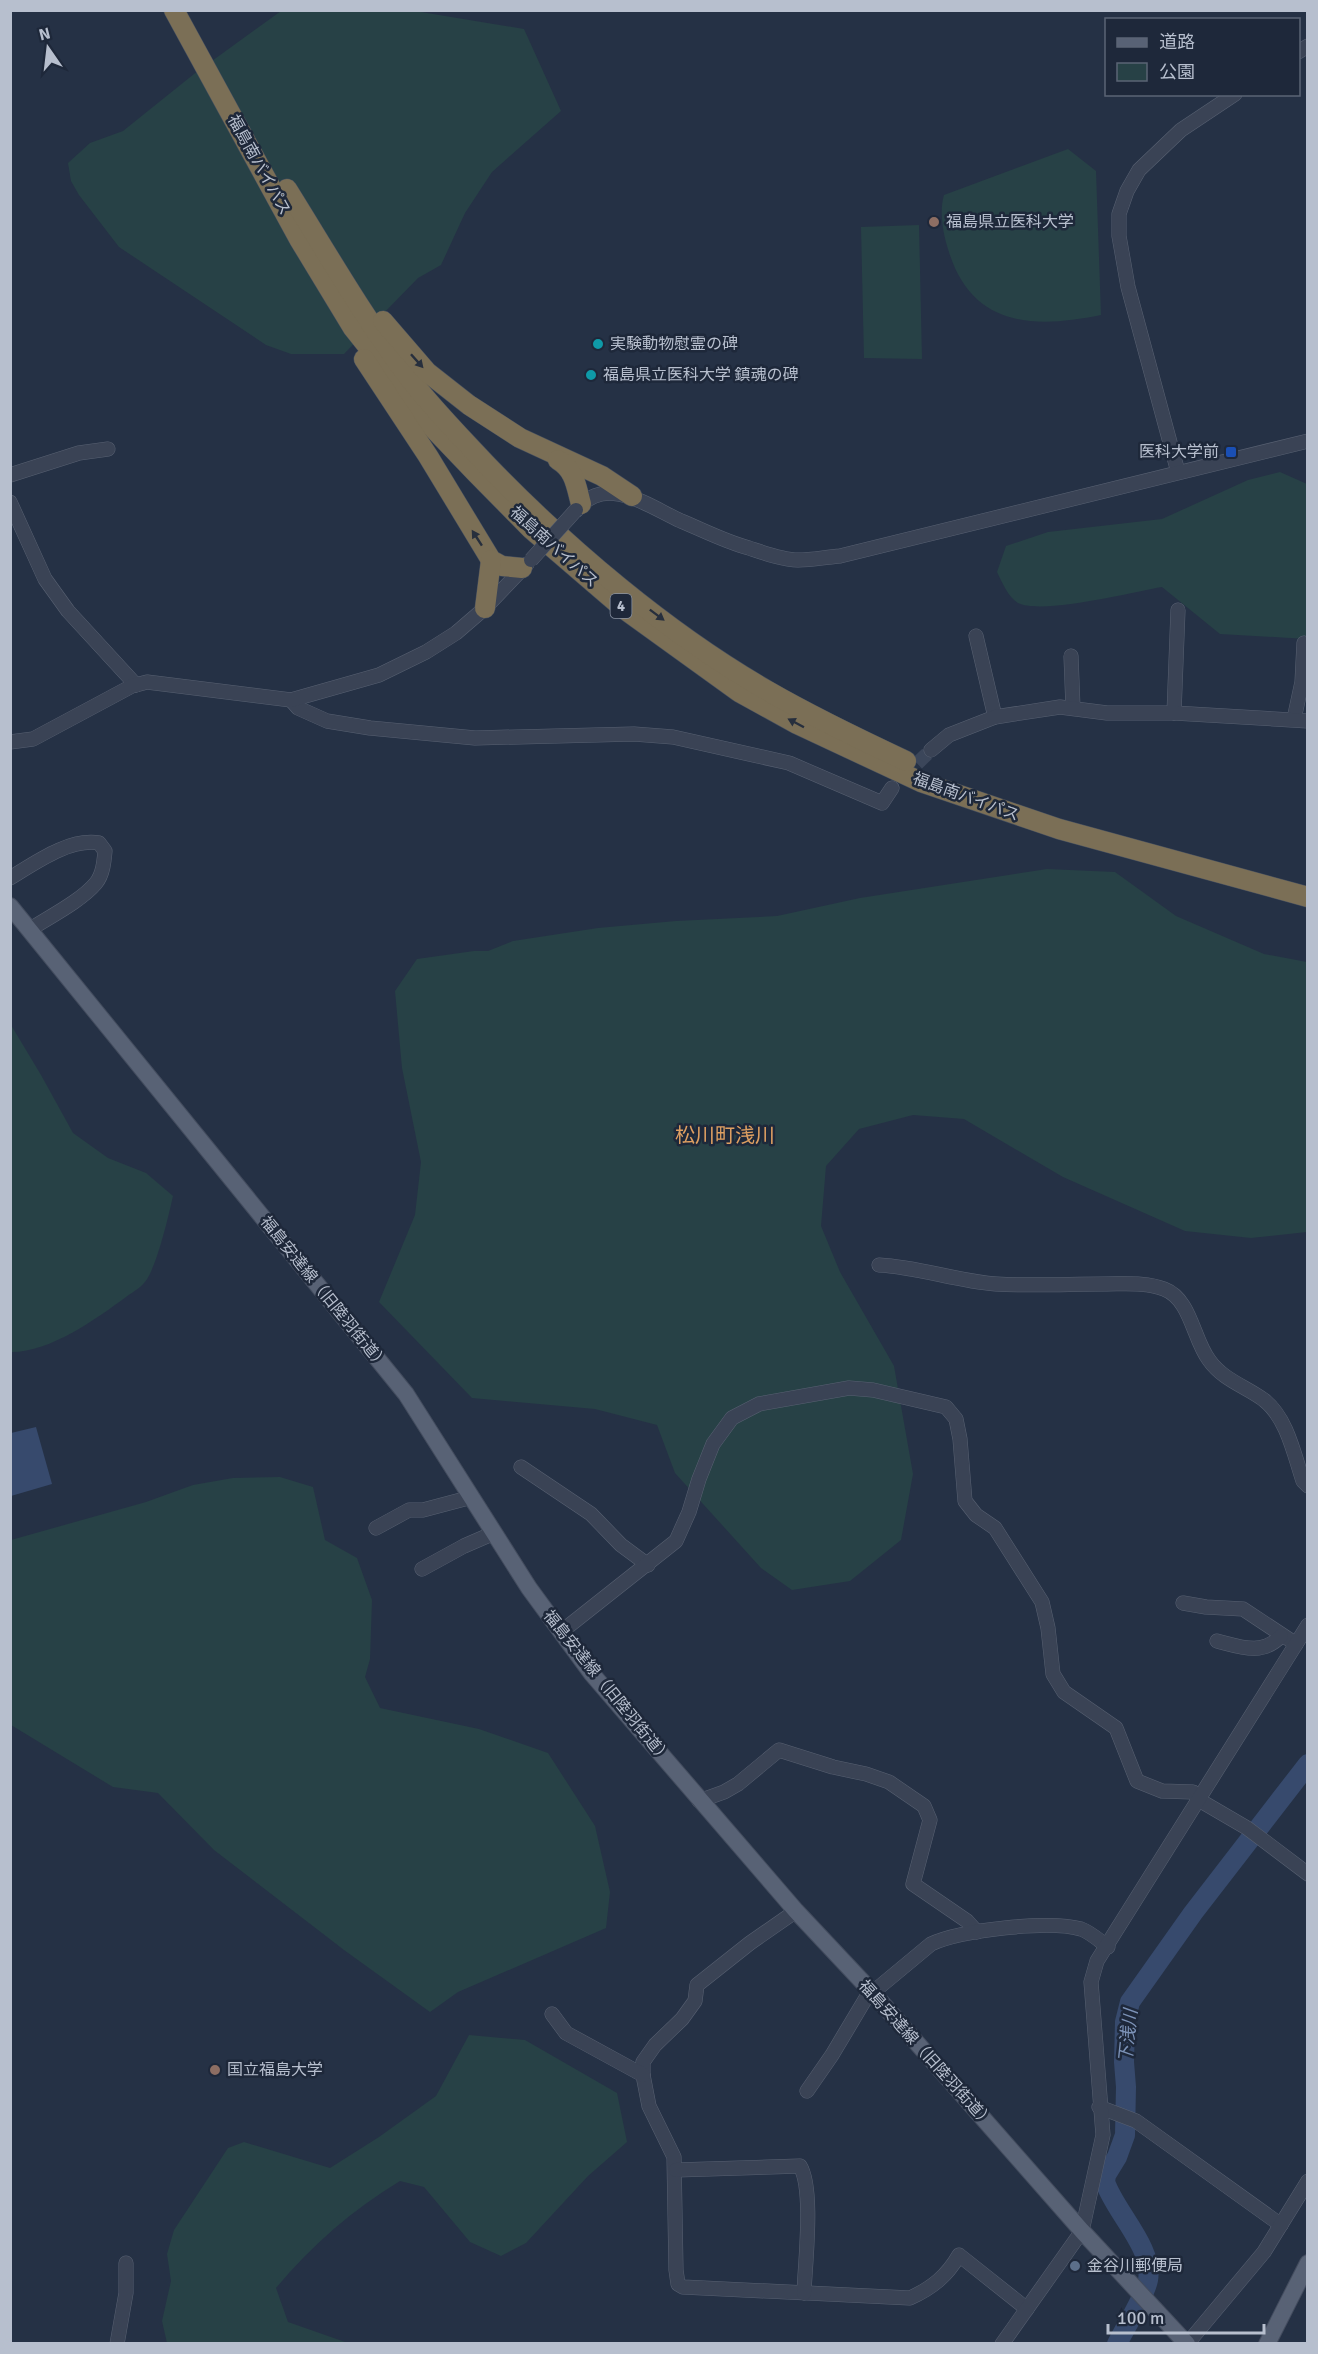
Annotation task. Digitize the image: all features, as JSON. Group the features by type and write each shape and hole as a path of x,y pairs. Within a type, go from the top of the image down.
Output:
{"highway":[{"name":"福島南バイパス","path":"174,10 299,239 353,328 433,428 531,530 574,568 674,646 739,692 797,724 921,782 1059,830 1308,897"},
{"name":"福島南バイパス","path":"189,10 236,105 375,331 412,381 454,430 562,540 697,645 767,690 840,730 914,765 1001,800 1308,885"},
{"path":"278,198 335,312 384,393 428,456 491,560 502,566 526,564"},
{"path":"314,235 355,283 394,335 427,372 469,405 567,465 574,476 578,507"},
{"path":"520,438 602,476 632,496"},
{"path":"485,608 491,560"}],"main road":[{"name":"福島安達線（旧陸羽街道）","path":"10,906 406,1394 529,1588 592,1674 796,1911 873,1994 1082,2230 1187,2343"},
{"path":"1266,2343 1308,2263"}],"street":[{"path":"1178,472 1128,287 1119,236 1119,214 1127,191 1139,170 1181,130 1232,96"},
{"path":"10,742 33,739 136,685 147,682 291,700 379,675 426,652 456,633 485,608 578,507 603,494 632,496 679,520 747,548 796,560 840,556 1308,441"},
{"path":"10,475 79,453 108,449"},
{"path":"10,502 45,579 68,611 136,685"},
{"path":"1174,712 1178,610"},
{"path":"976,636 995,717"},
{"path":"931,750 950,735 995,717 1060,706 1107,713 1174,712 1301,720 1304,643"},
{"path":"1071,656 1073,708"},
{"path":"291,700 298,708 327,721 381,729 475,738 634,734 673,737 789,763 882,803 892,788"},
{"path":"10,878 64,849 91,842 99,843 105,851 103,867 97,882 83,895 29,930"},
{"path":"879,1265 902,1266 993,1284 1030,1286 1142,1284 1164,1288 1175,1294 1185,1309 1202,1349 1220,1374 1265,1400 1277,1415 1288,1436 1303,1481 1308,1486"},
{"path":"561,1632 676,1541 689,1512 713,1444 732,1418 759,1404 849,1388 873,1390 946,1407 956,1419 965,1501 976,1515 995,1528 1042,1602 1048,1628 1053,1674 1064,1692 1116,1728 1137,1781 1162,1791 1193,1792 1199,1800 1252,1832 1308,1874"},
{"path":"521,1467 591,1514 621,1545 648,1565"},
{"path":"376,1528 409,1510 431,1508 472,1497"},
{"path":"422,1569 494,1533"},
{"path":"1183,1602 1206,1607 1243,1609 1253,1613 1281,1636 1296,1644"},
{"path":"1002,2343 1082,2230 1091,2180 1103,2135 1091,1982 1098,1961 1308,1625"},
{"path":"1217,1641 1261,1648 1272,1645 1281,1636"},
{"path":"699,1801 738,1784 779,1750 889,1782 924,1806 930,1820 913,1884 967,1921 977,1932"},
{"path":"796,1911 750,1943 697,1985 695,2001 682,2019 655,2045 643,2062 649,2106 674,2157 678,2284 682,2287 910,2298 926,2290 950,2272 959,2255 1027,2309"},
{"path":"807,2091 866,1998 931,1944 942,1938 1051,1924 1083,1930 1108,1947"},
{"path":"552,2014 566,2033 643,2075"},
{"path":"1099,2107 1136,2121 1281,2225"},
{"path":"676,2170 800,2166 804,2173 806,2195 804,2293"},
{"path":"1187,2343 1264,2252 1308,2181"},
{"path":"117,2343 126,2293 126,2263"}],"green space":[{"path":"281,11 415,11 524,29 561,111 492,172 465,213 441,265 418,278 344,354 291,354 266,345 119,247 71,181 68,163 90,143 123,131 194,74"},
{"path":"1068,149 1096,171 1101,315 1052,322 1029,321 989,308 972,294 958,275 943,229 944,195"},
{"path":"919,225 922,359 864,358 861,227"},
{"path":"1280,472 1307,484 1307,639 1220,634 1162,587 1066,605 1030,606 1018,603 1011,597 997,572 1006,546 1048,532 1162,519 1248,480"},
{"path":"1047,869 1115,872 1176,916 1264,954 1307,962 1307,1232 1251,1238 1185,1231 1063,1177 964,1119 913,1115 859,1129 826,1166 821,1226 840,1272 894,1366 913,1474 901,1540 850,1581 792,1590 761,1568 675,1473 657,1425 595,1409 472,1398 379,1302 415,1215 421,1162 402,1068 395,991 417,959 488,951 513,941 598,928 777,916 860,898"},
{"path":"11,1025 73,1133 108,1158 146,1173 173,1196 153,1267 149,1277 142,1285 101,1315 56,1341 25,1351 10,1352"},
{"path":"280,1477 313,1487 325,1540 357,1558 372,1600 370,1659 365,1677 380,1708 479,1729 548,1753 595,1826 610,1892 606,1928 458,1992 430,2012 344,1950 214,1850 158,1793 113,1787 11,1725 11,1540 146,1502 193,1485 233,1478"},
{"path":"469,2035 525,2040 617,2093 627,2142 588,2176 526,2243 501,2256 470,2242 424,2187 400,2181 365,2204 318,2243 276,2288 288,2322 348,2343 167,2343 162,2321 171,2281 167,2254 174,2230 228,2148 244,2142 330,2168 379,2137 436,2096"}],"water":[{"path":"36,1427 52,1484 11,1496 11,1433"}],"waterway":[{"name":"下浅川","path":"1117,2344 1139,2303 1148,2280 1148,2268 1140,2243 1105,2182 1106,2175 1117,2157 1125,2135 1125,2022 1130,2002 1193,1913 1308,1764"}],"tunnel":[{"path":"902,778 931,750"}],"place":[{"name":"福島県立医科大学","path":"934,222"},
{"name":"実験動物慰霊の碑","path":"598,344"},
{"name":"福島県立医科大学 鎮魂の碑","path":"591,375"},
{"name":"医科大学前","path":"1231,452"},
{"name":"国立福島大学","path":"215,2070"},
{"name":"金谷川郵便局","path":"1075,2266"}],"district":[{"name":"松川町浅川","path":"725,1135"}]}
